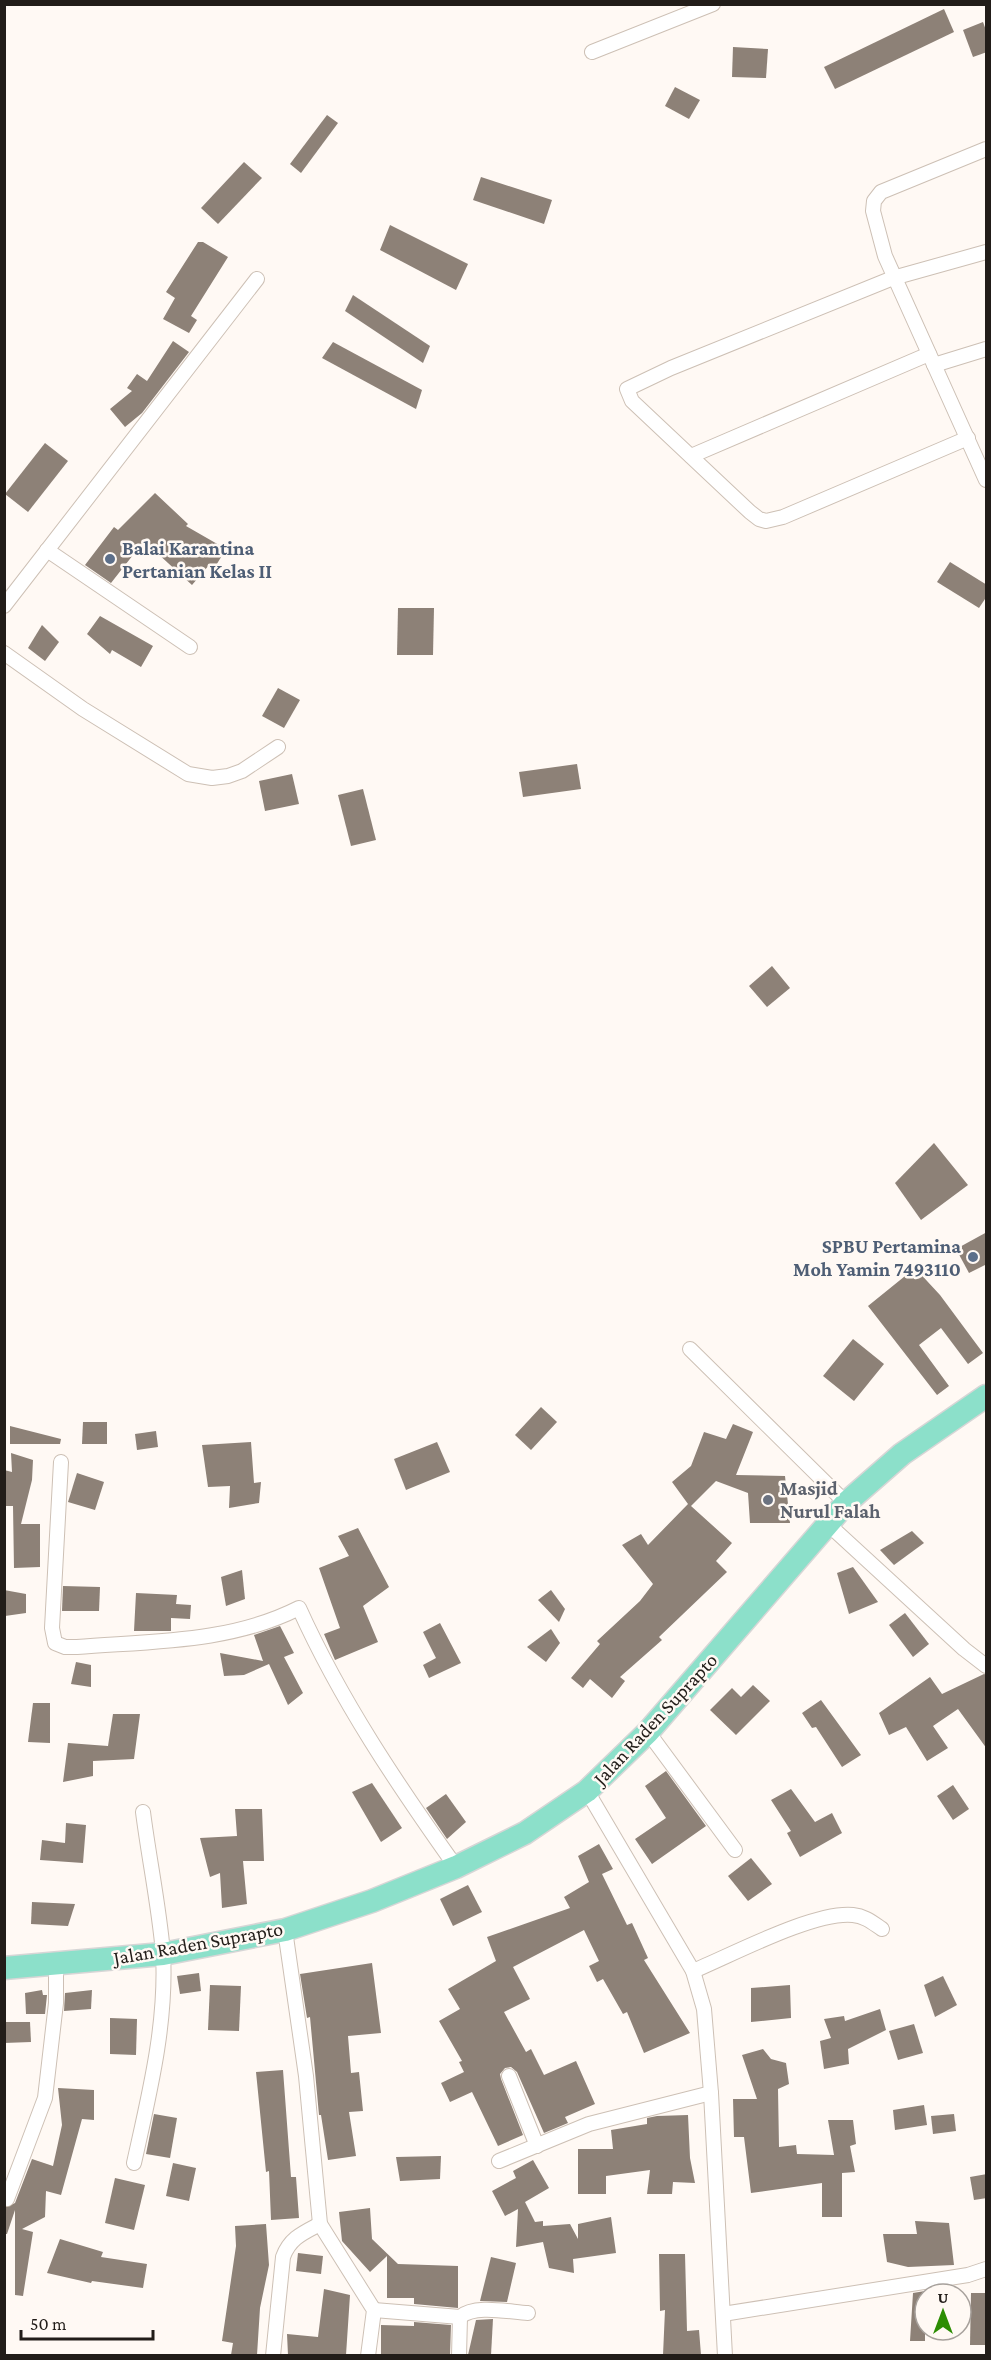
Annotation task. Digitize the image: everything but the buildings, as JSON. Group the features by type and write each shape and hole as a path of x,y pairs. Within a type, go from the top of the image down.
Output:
{"highway":[{"name":"Jalan Raden Suprapto","path":"4,1968 163,1954 285,1930 372,1901 456,1867 525,1833 587,1791 648,1732 846,1503 902,1454 987,1396"}],"street":[{"path":"592,52 713,4"},
{"path":"987,149 898,184 877,196 873,211 876,230 893,278 931,360 976,445 987,480"},
{"path":"976,445 783,517 766,521 750,512 632,401 627,389 671,368 893,278 987,252"},
{"path":"4,606 256,279"},
{"path":"691,456 931,360 987,349"},
{"path":"47,550 190,647"},
{"path":"4,653 83,709 188,774 212,778 228,776 242,771 278,747"},
{"path":"690,1349 846,1503"},
{"path":"62,1462 52,1628 55,1643 65,1647 77,1647 221,1635 253,1628 298,1608 322,1660 381,1760 456,1867"},
{"path":"828,1524 964,1649 987,1666"},
{"path":"648,1732 735,1850"},
{"path":"587,1791 693,1971 708,2033 725,2355"},
{"path":"134,2163 159,2036 163,1954 143,1812"},
{"path":"693,1971 813,1921 853,1915 866,1918 882,1929"},
{"path":"285,1930 306,2076 320,2224 374,2310 368,2355"},
{"path":"7,2199 45,2098 56,2003 56,1964"},
{"path":"509,2076 537,2146"},
{"path":"500,2161 589,2124 711,2093"},
{"path":"273,2355 283,2257 294,2238 320,2224"},
{"path":"723,2314 968,2275 987,2269"},
{"path":"374,2310 460,2317 466,2312 479,2311 528,2313"},
{"path":"459,2355 460,2317"}],"place":[{"name":"Balai Karantina Pertanian Kelas II","path":"110,559"},
{"name":"SPBU Pertamina Moh Yamin 7493110","path":"973,1257"},
{"name":"Masjid Nurul Falah","path":"768,1500"}]}
